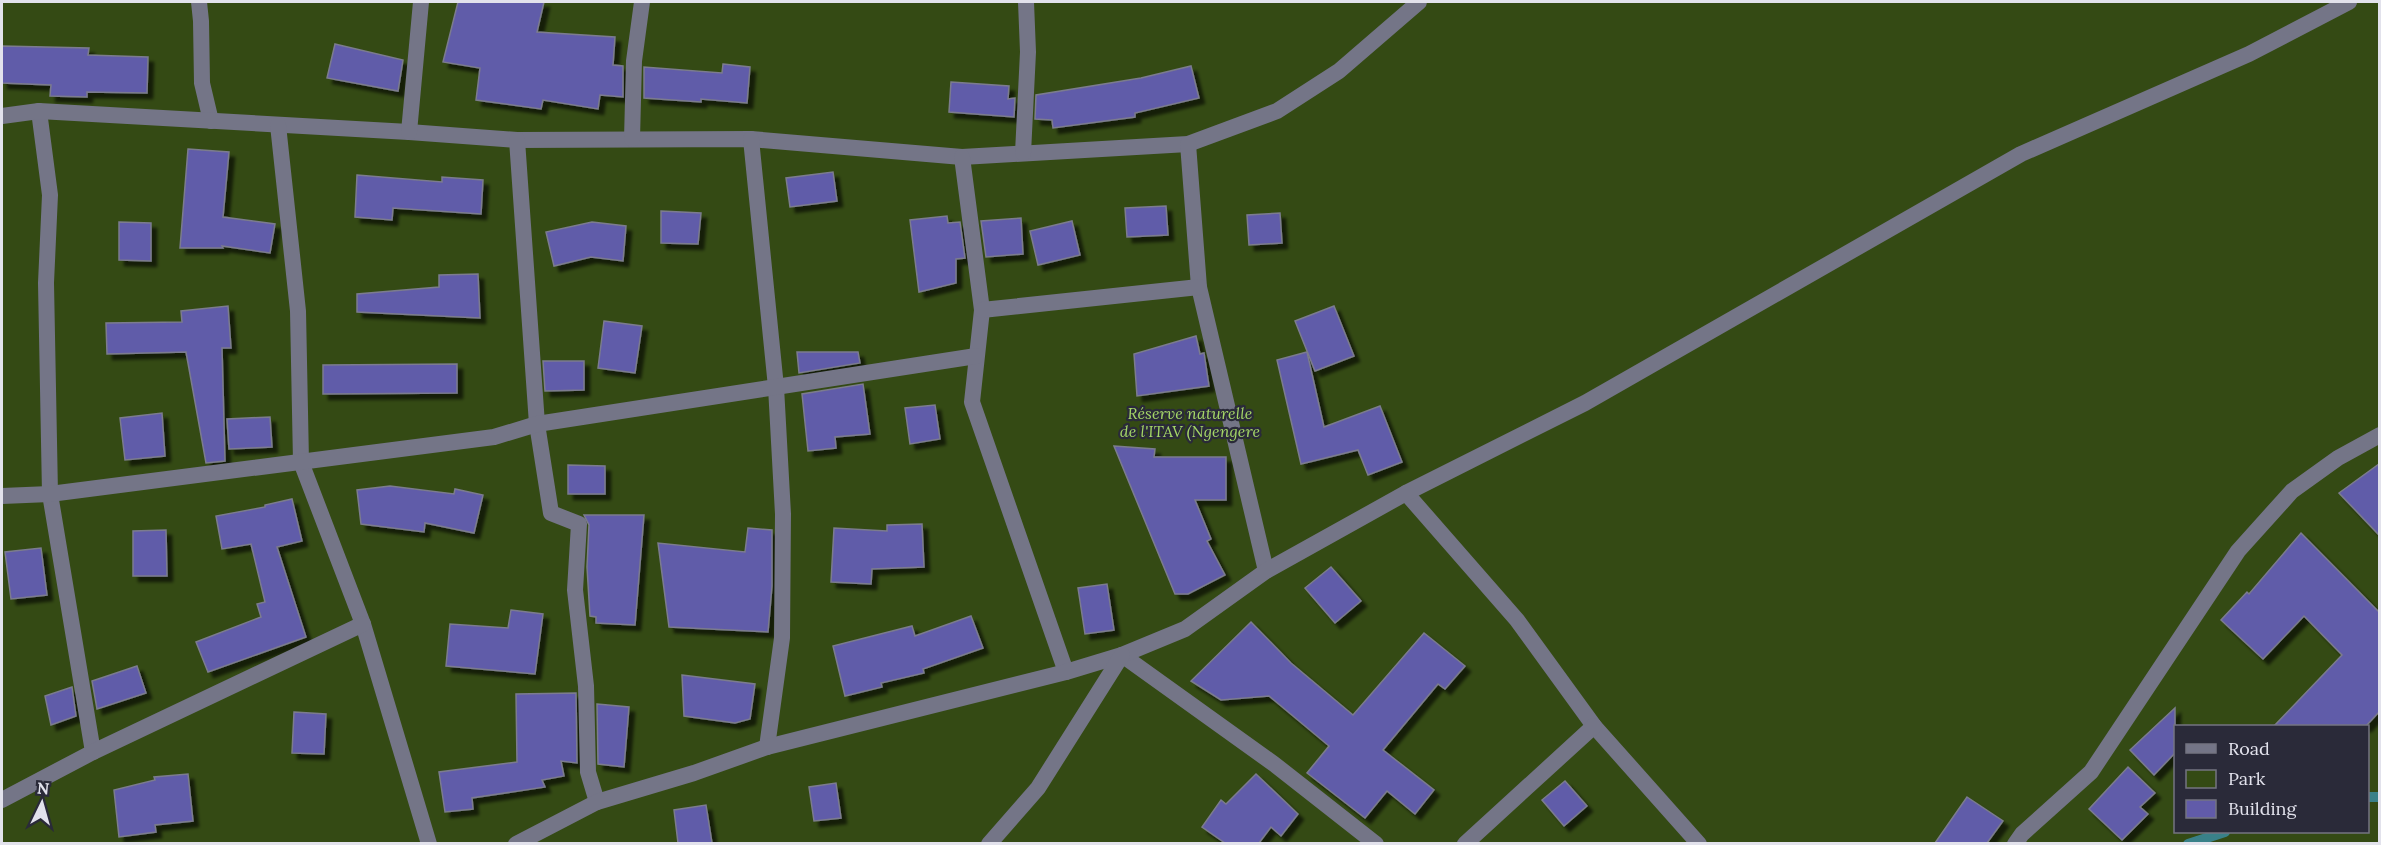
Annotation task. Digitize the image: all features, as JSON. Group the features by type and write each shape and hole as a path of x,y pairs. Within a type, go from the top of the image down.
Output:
{"street":[{"path":"199,2 201,83 211,121"},
{"path":"409,132 421,2"},
{"path":"632,139 633,61 642,2"},
{"path":"1023,153 1028,52 1026,2"},
{"path":"2,117 39,111 517,140 751,139 962,157 1188,144 1277,111 1339,71 1419,2"},
{"path":"516,843 597,802 694,773 767,747 1066,672 1122,654 1185,629 1266,571 1406,493 1585,403 2021,154 2249,54 2349,2"},
{"path":"39,111 50,195 46,283 50,494 93,752"},
{"path":"278,125 298,311 301,462 363,624 429,843"},
{"path":"751,139 776,387 783,514 782,638 767,747"},
{"path":"517,140 537,424 552,513 579,524 574,590 586,686 588,772 597,802"},
{"path":"1188,144 1199,287 1266,571"},
{"path":"962,157 982,310 972,402 1066,672"},
{"path":"982,310 1199,287"},
{"path":"2,496 50,494 494,437 537,424 976,356"},
{"path":"2015,843 2091,772 2238,551 2284,499 2338,458 2379,435"},
{"path":"1406,493 1516,620 1594,726 1699,843"},
{"path":"2,800 93,752 363,624"},
{"path":"988,843 1038,788 1122,654"},
{"path":"1122,654 1274,764 1376,843"},
{"path":"1465,843 1594,726"}],"green space":[{"name":"Réserve naturelle de l'ITAV (Ngengere","path":"2,2 2379,2 2379,843 2,844"}],"building":[{"path":"458,2 544,2 537,32 615,37 613,65 623,66 623,97 600,95 598,109 543,100 541,109 476,100 480,68 443,62"},
{"path":"335,44 403,60 398,91 327,78"},
{"path":"2,46 89,48 88,55 148,57 147,93 87,92 87,97 50,96 51,85 2,83"},
{"path":"723,64 750,67 747,103 644,98 644,67 722,73"},
{"path":"1191,66 1199,98 1135,113 1135,117 1053,128 1052,120 1035,119 1036,95 1141,78"},
{"path":"951,82 1009,86 1008,99 1015,98 1014,117 949,112"},
{"path":"188,149 229,152 223,217 275,224 270,253 222,246 223,248 180,248"},
{"path":"833,172 837,201 790,207 786,178"},
{"path":"357,175 442,182 442,177 483,180 481,214 393,208 392,220 355,217"},
{"path":"1166,206 1168,235 1127,237 1125,208"},
{"path":"661,211 701,213 698,244 661,243"},
{"path":"1280,213 1282,243 1249,245 1247,215"},
{"path":"947,216 948,223 960,222 965,258 956,259 956,283 919,292 910,220"},
{"path":"1021,218 1023,254 986,257 981,221"},
{"path":"1072,221 1080,255 1038,265 1030,231"},
{"path":"119,222 151,223 151,261 119,260"},
{"path":"592,222 626,226 623,261 591,257 554,266 546,232"},
{"path":"478,274 480,318 357,312 357,294 439,287 439,275"},
{"path":"228,306 231,348 222,348 225,461 206,463 186,352 107,354 106,323 182,322 181,311"},
{"path":"1334,306 1354,356 1315,371 1295,321"},
{"path":"604,321 642,326 635,373 598,368"},
{"path":"1196,336 1200,354 1204,353 1209,386 1137,396 1134,354"},
{"path":"797,352 858,352 860,363 799,373"},
{"path":"1307,352 1324,427 1380,406 1402,462 1368,475 1358,450 1301,464 1277,360"},
{"path":"543,361 584,361 584,390 545,391"},
{"path":"457,364 457,393 323,394 323,365"},
{"path":"863,384 870,434 835,437 836,448 808,451 802,394"},
{"path":"935,405 940,439 910,444 905,408"},
{"path":"162,413 165,456 125,460 120,418"},
{"path":"270,417 272,447 229,449 227,419"},
{"path":"1114,446 1155,449 1154,457 1226,457 1226,500 1195,500 1211,539 1207,541 1225,575 1188,594 1175,594"},
{"path":"2379,464 2379,535 2339,493"},
{"path":"568,465 605,466 605,494 568,494"},
{"path":"390,486 454,494 455,489 483,495 474,533 425,523 424,532 361,524 357,490"},
{"path":"292,499 302,541 277,547 306,637 208,672 196,642 261,617 257,604 265,602 251,544 222,549 216,516 265,507 265,505"},
{"path":"584,515 644,515 635,625 596,623 596,617 590,616 587,567 589,525"},
{"path":"922,524 924,567 872,569 871,584 831,582 834,528 887,531 887,525"},
{"path":"748,528 772,530 772,586 768,632 669,627 658,543 745,552"},
{"path":"166,530 167,576 133,576 133,531"},
{"path":"2301,533 2379,612 2379,712 2367,725 2275,725 2342,655 2304,616 2263,659 2221,620 2247,592 2249,594"},
{"path":"41,548 47,595 11,599 5,552"},
{"path":"1331,567 1361,601 1335,623 1305,588"},
{"path":"1107,584 1114,630 1085,634 1078,588"},
{"path":"511,610 543,614 535,674 446,666 450,624 508,628"},
{"path":"971,616 983,648 923,669 924,673 881,683 882,687 845,696 833,646 912,626 915,636"},
{"path":"1251,622 1291,663 1353,715 1424,633 1465,666 1445,689 1438,684 1383,750 1434,790 1415,814 1387,791 1365,818 1307,773 1329,746 1269,696 1221,700 1191,681"},
{"path":"137,666 146,693 97,709 92,681"},
{"path":"682,675 755,684 750,719 735,723 684,716"},
{"path":"72,687 76,716 51,725 45,696"},
{"path":"576,693 577,763 561,761 564,776 542,780 545,787 472,798 473,809 445,812 439,772 517,762 516,694"},
{"path":"597,704 629,707 624,767 598,764"},
{"path":"2175,708 2174,754 2154,775 2130,750"},
{"path":"294,712 326,714 324,754 292,753"},
{"path":"2128,767 2155,793 2140,807 2148,814 2122,840 2089,809"},
{"path":"188,774 193,821 155,825 156,832 119,837 114,790 155,780 154,777"},
{"path":"1256,774 1298,814 1281,836 1271,827 1259,843 1225,843 1202,827 1221,800 1226,804"},
{"path":"1565,781 1587,806 1564,826 1542,800"},
{"path":"836,783 841,818 814,821 809,787"},
{"path":"1967,797 2003,821 1987,843 1935,843"},
{"path":"706,805 712,843 678,843 674,810"}],"waterway":[{"path":"2369,797 2380,797"},
{"path":"2188,844 2222,833"}]}
